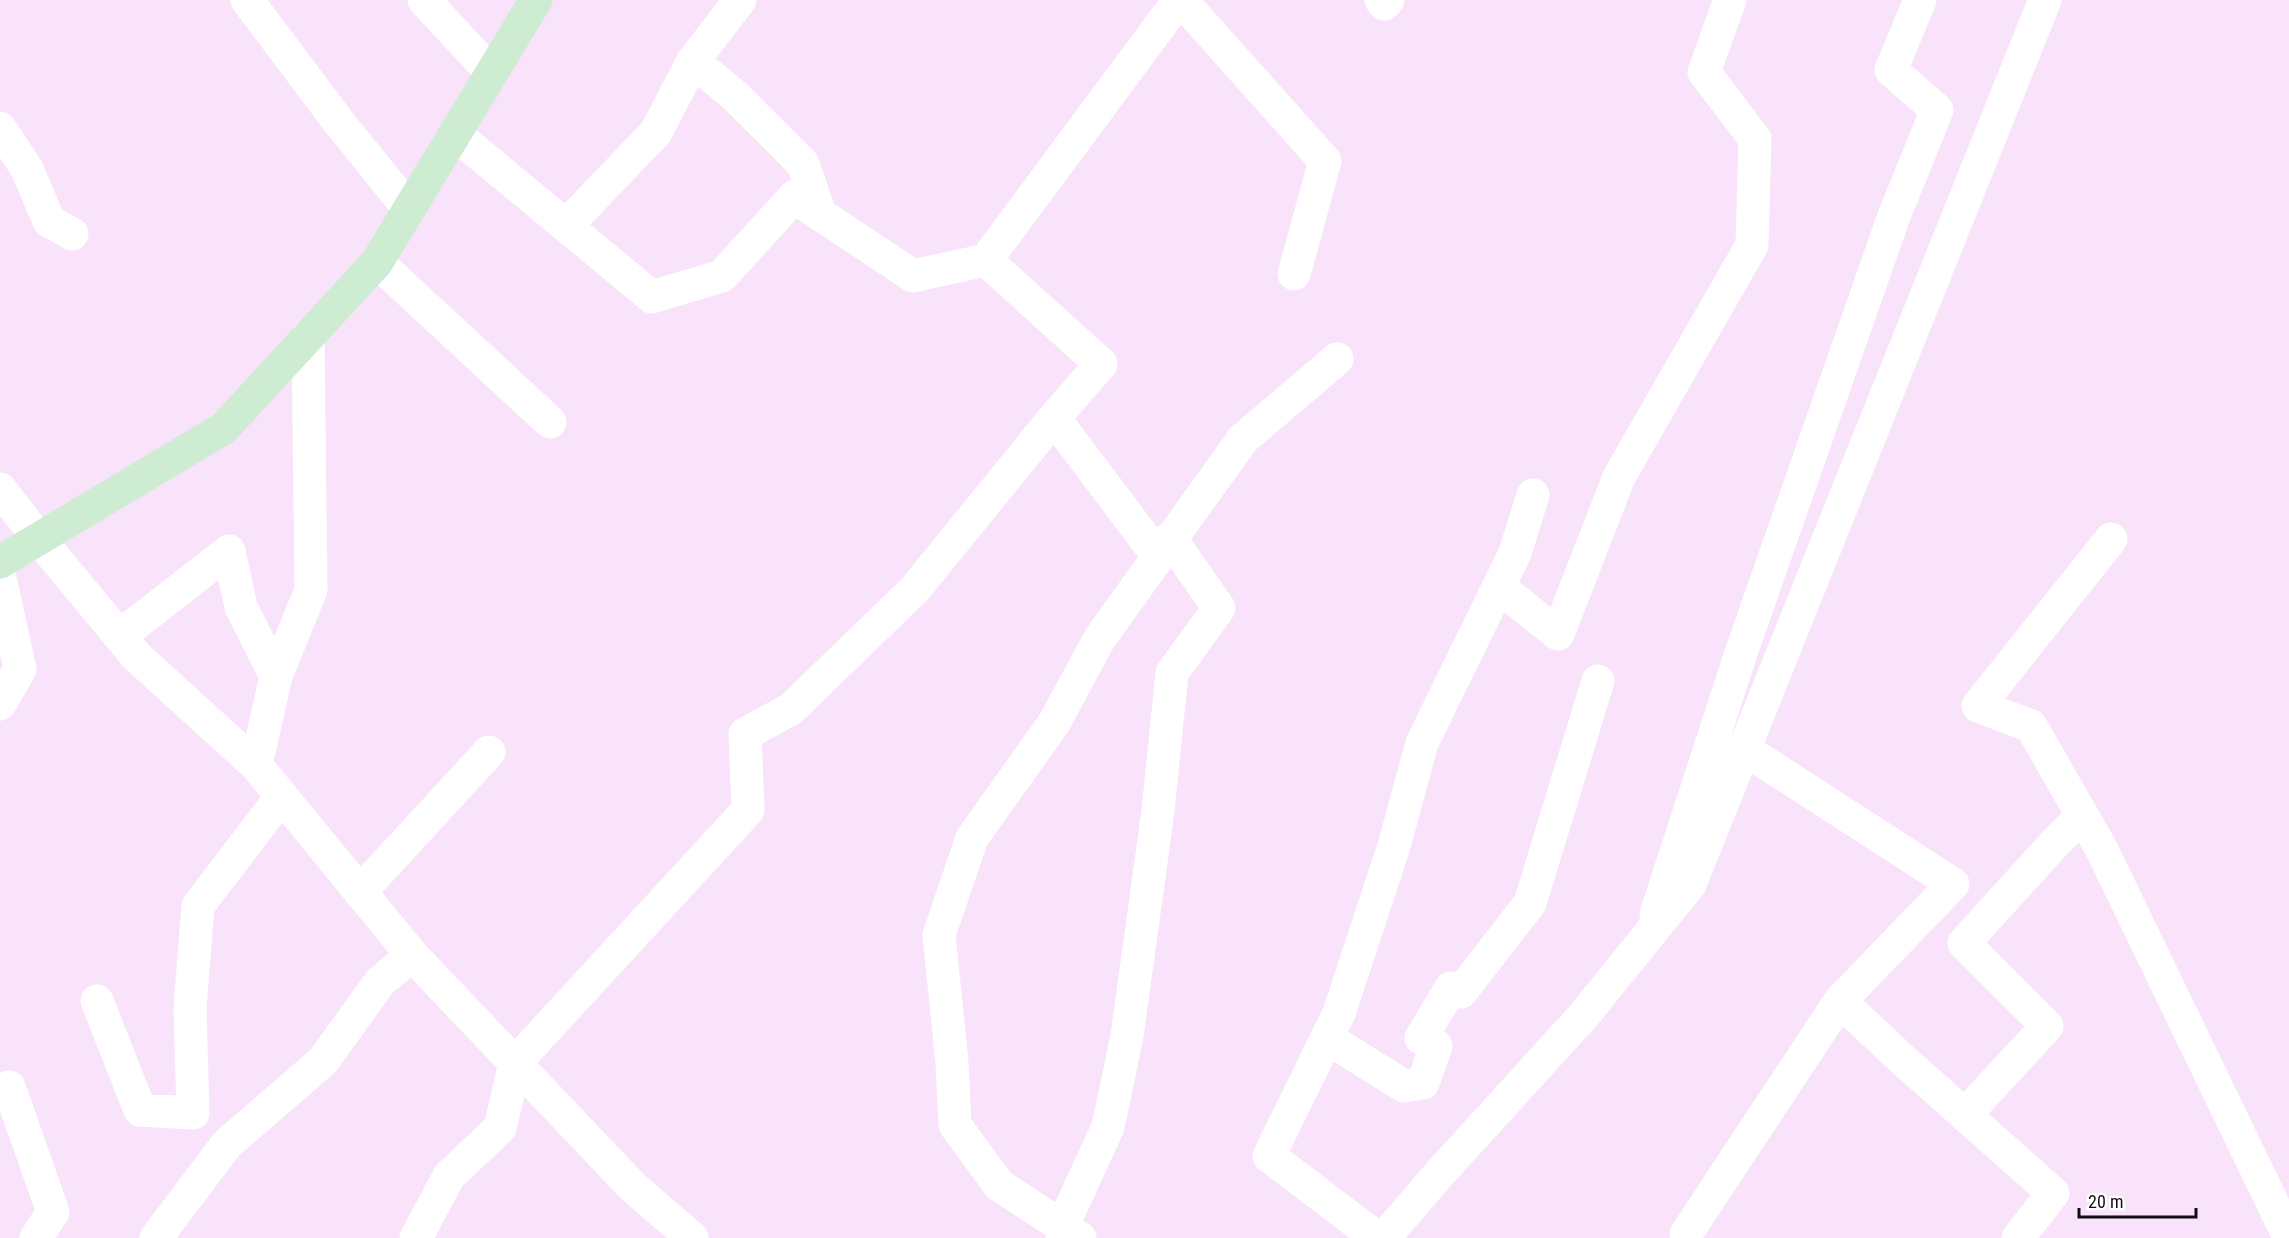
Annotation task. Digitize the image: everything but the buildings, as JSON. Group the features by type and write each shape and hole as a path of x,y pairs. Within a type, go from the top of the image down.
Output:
{"street":[{"path":"247,0 338,121 410,209"},
{"path":"424,0 492,73"},
{"path":"0,562 224,428 377,262 536,0"},
{"path":"566,226 656,132 693,62 740,0"},
{"path":"455,134 652,297 722,276 794,197 913,276 986,260 1180,0 1325,161 1294,274"},
{"path":"1381,0 1384,4 1388,0"},
{"path":"1498,587 1558,634 1619,477 1752,245 1755,139 1704,72 1730,0"},
{"path":"1650,933 1750,628 1894,216 1937,110 1891,70 1920,0"},
{"path":"1384,1238 1584,1015 1690,884 2045,0"},
{"path":"693,62 734,95 803,164 820,214"},
{"path":"0,128 27,169 50,221 72,234"},
{"path":"416,1238 449,1176 500,1128 515,1063 748,810 745,734 791,709 915,589 1053,418 1101,364 986,260"},
{"path":"377,262 550,422"},
{"path":"256,765 276,676 311,590 308,336"},
{"path":"1053,418 1164,547 1219,608 1172,673 1158,811 1127,1036 1108,1127 1068,1234 999,1185 955,1125 952,1062 939,935 972,838 1054,723 1100,638 1164,547 1243,439 1337,359"},
{"path":"0,489 136,656 256,765 412,955 633,1187 692,1238"},
{"path":"1377,1238 1269,1156 1339,1013 1391,857 1422,743 1515,553 1533,495"},
{"path":"2111,539 1978,706 2031,726 2100,848 2289,1237"},
{"path":"120,636 229,551 241,606 276,676"},
{"path":"0,578 20,669 0,704"},
{"path":"1327,1038 1404,1086 1423,1083 1436,1046 1421,1038 1451,988 1461,992 1530,903 1598,681"},
{"path":"1686,1234 1840,1001 1953,884 1744,748"},
{"path":"360,892 489,752"},
{"path":"97,1001 140,1110 193,1113 190,1008 198,906 282,796"},
{"path":"1965,1115 2047,1026 1964,943 2082,816"},
{"path":"156,1238 227,1144 323,1061 380,982 412,955"},
{"path":"1840,1001 2053,1193 2018,1238"},
{"path":"0,1096 9,1087 53,1212 36,1238"}]}
